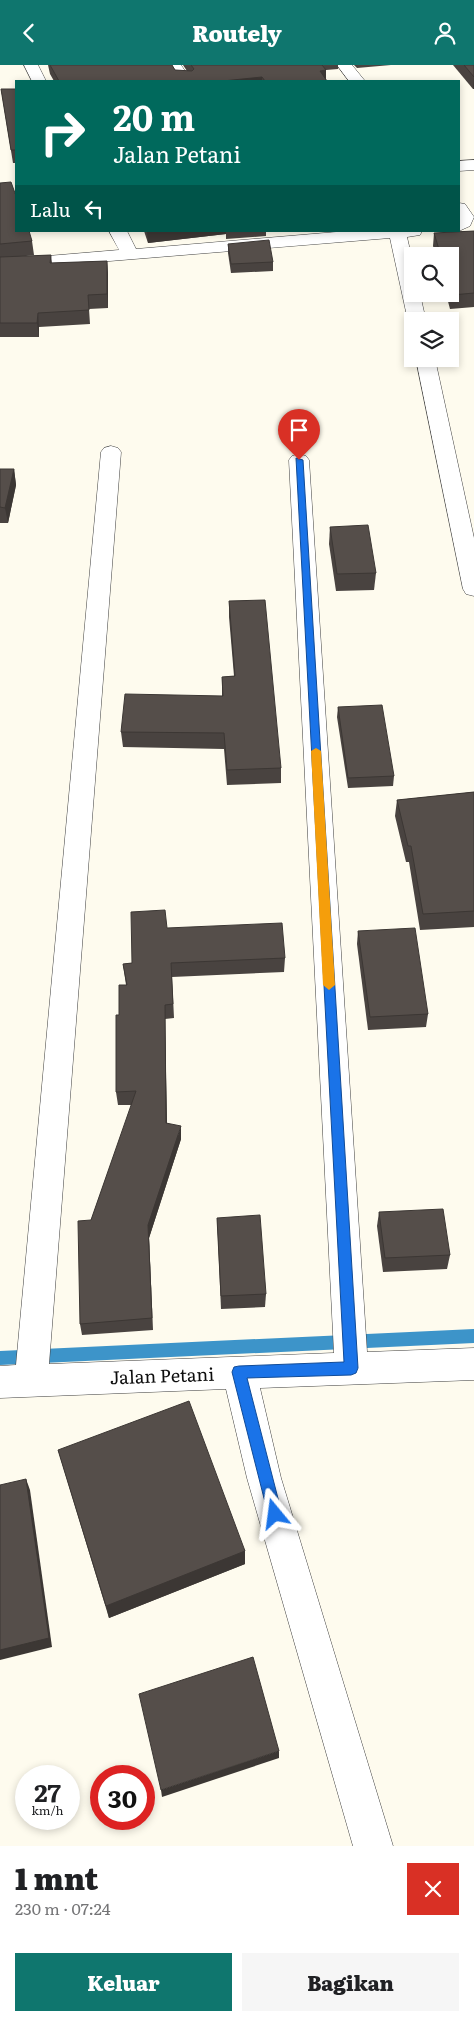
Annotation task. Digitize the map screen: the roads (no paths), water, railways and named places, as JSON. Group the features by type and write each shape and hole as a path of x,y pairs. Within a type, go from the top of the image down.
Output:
{"street":[{"path":"31,65 38,80"},
{"path":"174,65 183,80"},
{"path":"344,65 356,80"},
{"path":"460,166 474,165"},
{"path":"460,210 465,217 464,222 460,224"},
{"path":"119,232 131,255"},
{"path":"0,265 406,232 416,312"},
{"path":"427,367 474,589"},
{"path":"15,1381 111,452"},
{"path":"299,460 351,1366"},
{"name":"Jalan Petani","path":"15,1381 351,1366 474,1364"},
{"path":"239,1372 264,1478 373,1846"}],"waterway":[{"path":"0,1358 474,1336"}]}
